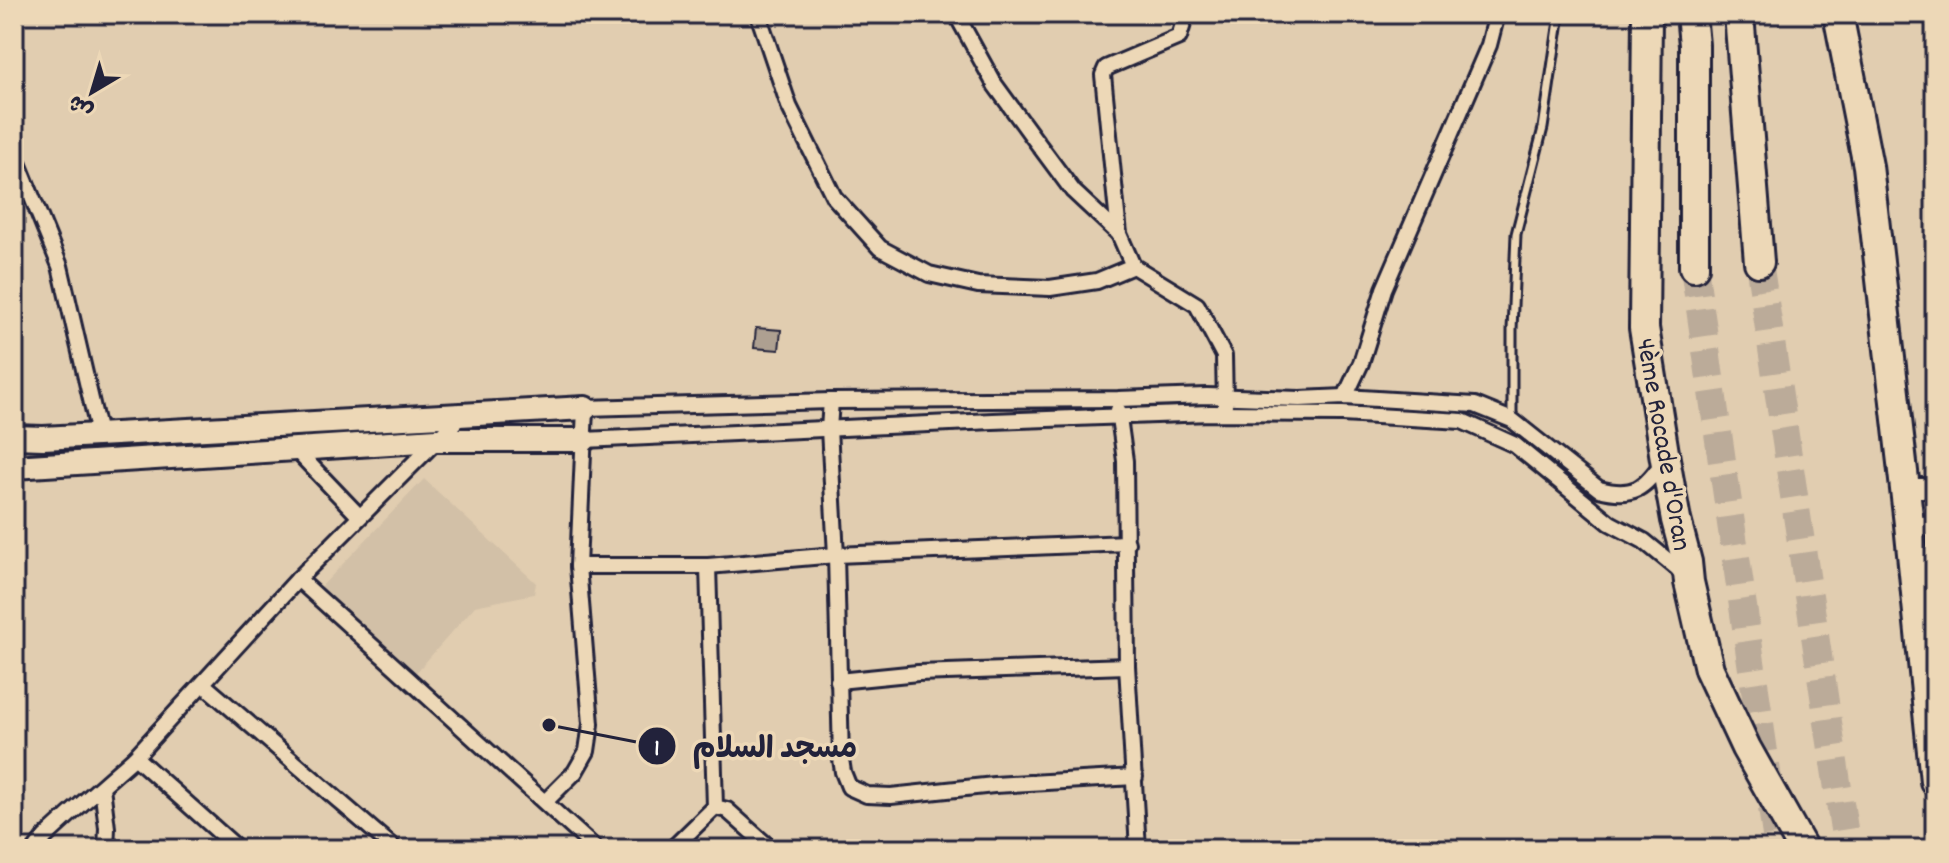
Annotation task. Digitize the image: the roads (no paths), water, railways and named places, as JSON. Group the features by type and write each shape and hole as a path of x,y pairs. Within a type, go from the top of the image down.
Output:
{"highway":[{"name":"4ème Rocade d'Oran","path":"1647,14 1644,328 1676,520 1709,669 1746,748 1803,849"},
{"path":"1691,14 1694,45 1694,267"},
{"path":"1739,14 1759,262"},
{"path":"1838,14 1868,166 1905,488 1922,526 1935,781"}],"main road":[{"path":"14,437 43,438 585,408"},
{"path":"14,467 437,440 584,440"}],"street":[{"path":"758,14 789,106 834,197 880,248 929,274 978,285 1050,288 1097,281 1133,266"},
{"path":"956,14 995,85 1073,191 1119,234"},
{"path":"1186,14 1179,37 1106,68 1103,75 1119,234 1133,266 1197,305 1224,356 1224,413"},
{"path":"1345,397 1361,363 1384,289 1489,45 1497,14"},
{"path":"14,153 60,266 99,434"},
{"path":"545,802 575,772 587,751 591,724 578,566 585,408 831,401 1345,397 1475,405 1518,424 1599,489 1611,492 1635,492 1665,459"},
{"path":"1118,399 1125,461 1127,666 1138,849"},
{"path":"831,401 829,429 836,555 838,681 843,772 849,787 867,795 891,796 994,785 1135,777"},
{"path":"584,440 1224,413 1342,414 1462,421 1515,445 1610,523 1644,541 1689,582"},
{"path":"36,849 45,837 135,757 298,579 462,415"},
{"path":"1515,445 1518,424"},
{"path":"296,450 359,516"},
{"path":"1905,488 1935,488"},
{"path":"578,566 708,566 836,555 1127,543"},
{"path":"672,849 715,807 708,566"},
{"path":"298,579 596,849"},
{"path":"838,681 918,673 1127,666"},
{"path":"203,684 395,849"},
{"path":"135,757 226,843 238,849"},
{"path":"102,787 106,849"},
{"path":"715,807 727,810 771,849"}],"lane":[{"path":"1518,424 1512,330 1516,234 1543,128 1560,14"}],"tunnel":[{"path":"1759,262 1847,849"},
{"path":"1694,267 1778,849"}],"place":[{"name":"مسجد السلام","path":"549,725"}]}
